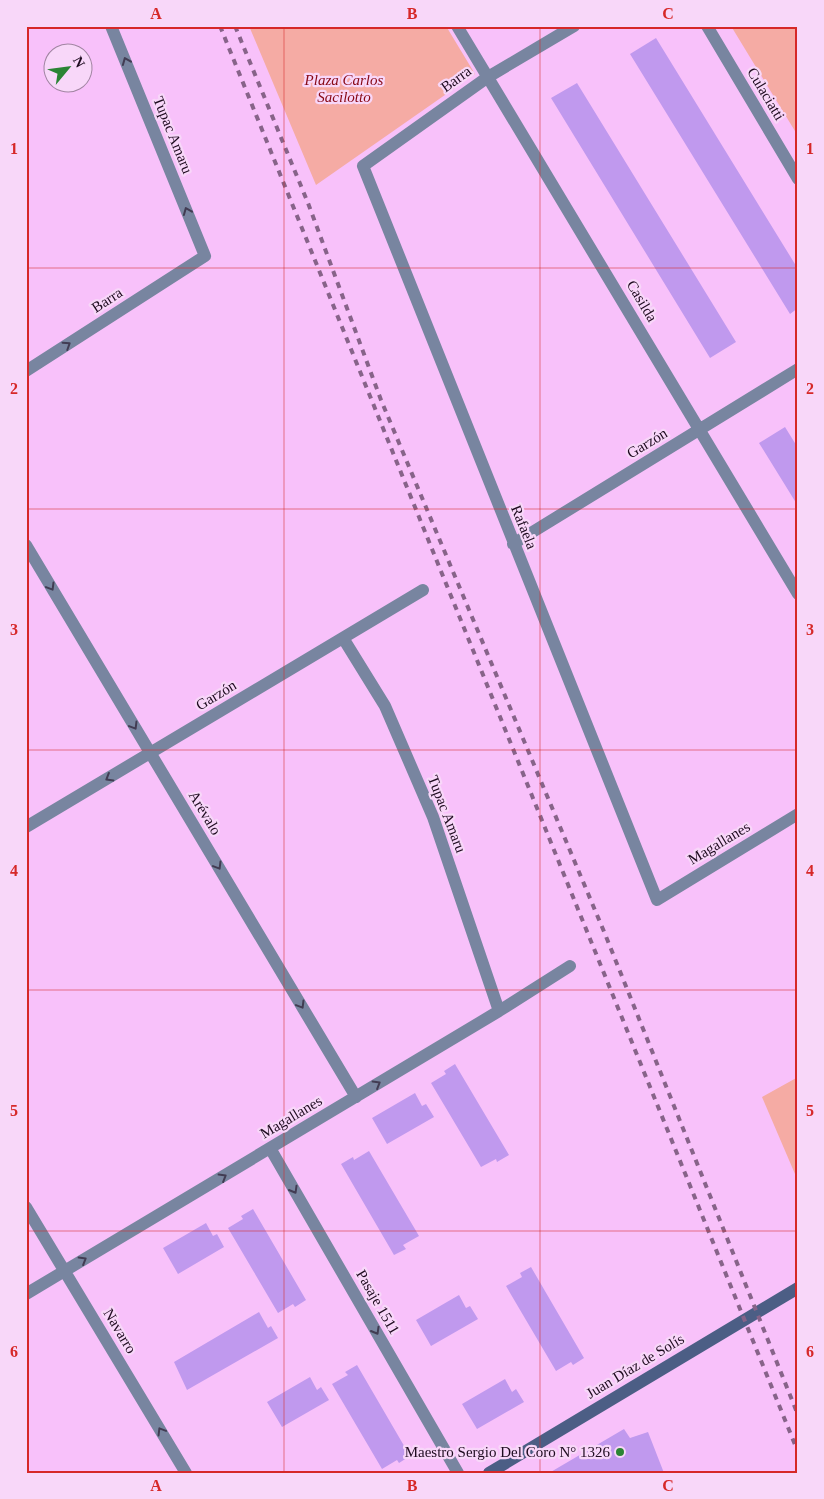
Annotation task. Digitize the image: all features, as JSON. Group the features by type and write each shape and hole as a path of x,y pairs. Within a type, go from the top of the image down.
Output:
{"main road":[{"name":"Juan Díaz de Solís","path":"489,1473 798,1288"}],"street":[{"name":"Tupac Amaru","path":"112,26 205,256"},
{"name":"Casilda","path":"457,26 798,594"},
{"name":"Barra","path":"363,166 488,77 574,26"},
{"name":"Culaciatti","path":"707,26 798,179"},
{"name":"Rafaela","path":"363,166 657,900"},
{"name":"Barra","path":"26,371 205,256"},
{"name":"Garzón","path":"513,544 798,369"},
{"name":"Arévalo","path":"26,545 356,1097"},
{"name":"Garzón","path":"26,827 423,590"},
{"name":"Tupac Amaru","path":"343,638 385,706 433,817 499,1011"},
{"name":"Magallanes","path":"657,900 798,814"},
{"name":"Magallanes","path":"26,1294 499,1011 570,966"},
{"name":"Pasaje 1511","path":"270,1148 458,1473"},
{"name":"Navarro","path":"26,1206 186,1473"}],"green space":[{"name":"Plaza Carlos Sacilotto","path":"249,26 446,26 475,74 316,185"},
{"path":"731,26 798,26 798,136"},
{"path":"798,1077 798,1181 762,1097"}],"building":[{"path":"656,38 798,269 798,308 790,314 630,54"},
{"path":"577,83 736,342 710,358 551,98"},
{"path":"785,427 798,448 798,506 759,443"},
{"path":"455,1064 509,1155 497,1162 496,1159 481,1167 431,1083 446,1074 444,1071"},
{"path":"415,1093 422,1106 426,1104 434,1117 387,1144 372,1118"},
{"path":"369,1151 419,1236 403,1245 406,1249 394,1255 341,1164 353,1157 354,1160"},
{"path":"253,1209 306,1300 295,1307 293,1304 278,1313 228,1228 243,1219 241,1216"},
{"path":"206,1223 213,1236 217,1234 224,1247 178,1274 163,1248"},
{"path":"531,1267 584,1358 573,1365 571,1362 556,1371 506,1286 522,1277 520,1273"},
{"path":"459,1295 466,1308 470,1306 478,1319 431,1346 416,1320"},
{"path":"259,1312 268,1328 271,1326 278,1338 187,1390 174,1362"},
{"path":"357,1365 410,1456 399,1463 397,1460 382,1469 332,1384 348,1375 345,1372"},
{"path":"310,1377 317,1390 321,1387 329,1400 282,1427 267,1402"},
{"path":"505,1379 512,1392 516,1389 524,1402 477,1429 462,1404"},
{"name":"Maestro Sergio Del Coro N° 1326","path":"624,1429 630,1438 648,1432 664,1473 549,1473"}],"railway":[{"path":"220,26 798,1452"},
{"path":"235,26 308,203 381,400 605,934 798,1415"}],"place":[{"name":"Maestro Sergio Del Coro N° 1326","path":"620,1452"}]}
